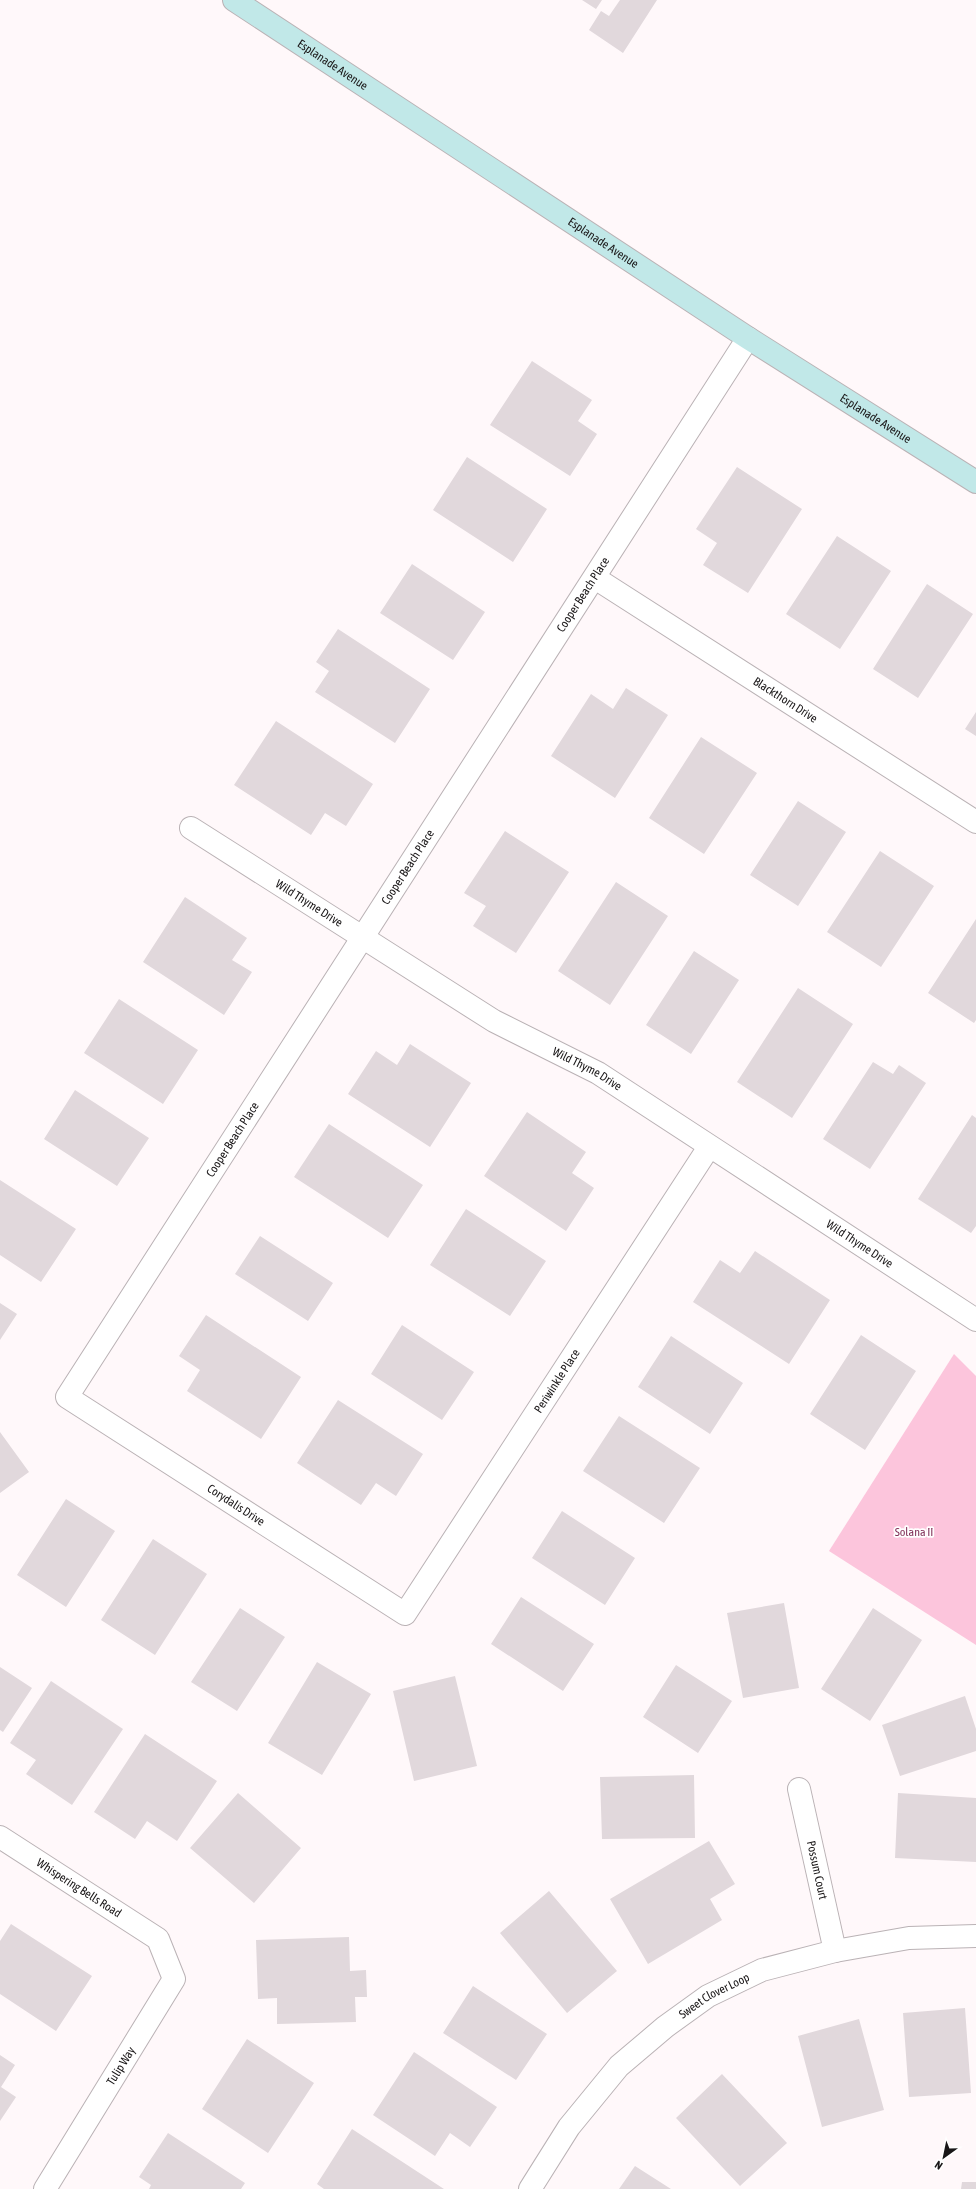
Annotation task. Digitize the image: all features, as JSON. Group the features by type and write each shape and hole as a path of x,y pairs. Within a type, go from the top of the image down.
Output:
{"main road":[{"name":"Esplanade Avenue","path":"234,0 748,338 976,482"}],"street":[{"name":"Cooper Beach Place","path":"67,1397 748,338"},
{"name":"Blackthorn Drive","path":"595,578 976,822"},
{"name":"Wild Thyme Drive","path":"191,828 494,1021 598,1073 709,1147 976,1320"},
{"name":"Periwinkle Place","path":"405,1614 709,1147"},
{"name":"Corydalis Drive","path":"67,1397 405,1614"},
{"name":"Possum Court","path":"799,1789 835,1951"},
{"name":"Whispering Bells Road","path":"0,1837 158,1939"},
{"name":"Sweet Clover Loop","path":"530,2189 569,2127 619,2066 665,2027 708,1996 762,1970 835,1951 909,1938 976,1936"},
{"name":"Tulip Way","path":"45,2189 174,1978 158,1939"}],"green space":[{"name":"Solana II","path":"954,1354 976,1376 976,1645 829,1551"}],"building":[{"path":"582,0 602,0 596,9"},
{"path":"620,0 657,0 623,53 589,30 601,11 609,16"},
{"path":"532,361 592,400 578,421 597,434 570,476 490,425"},
{"path":"467,457 547,509 513,562 433,510"},
{"path":"737,467 802,509 748,593 703,565 717,543 696,529"},
{"path":"837,536 891,571 840,649 786,614"},
{"path":"412,564 485,612 453,660 380,613"},
{"path":"927,584 973,614 918,698 873,669"},
{"path":"338,629 430,689 395,743 315,692 329,671 316,662"},
{"path":"626,688 668,715 615,798 551,756 591,694 613,709"},
{"path":"976,712 976,736 965,729"},
{"path":"276,721 373,784 346,826 325,813 311,835 234,785"},
{"path":"701,737 757,773 704,854 649,818"},
{"path":"798,801 846,832 798,906 750,875"},
{"path":"505,831 569,872 516,953 473,926 486,906 464,893"},
{"path":"880,851 934,886 881,967 827,932"},
{"path":"616,882 668,916 610,1005 558,971"},
{"path":"185,897 247,938 232,960 252,972 224,1015 143,962"},
{"path":"976,919 976,1020 974,1023 928,993"},
{"path":"694,951 739,980 691,1054 646,1025"},
{"path":"798,988 853,1024 792,1118 737,1082"},
{"path":"119,999 198,1050 163,1104 84,1053"},
{"path":"410,1044 471,1083 430,1147 348,1094 376,1051 397,1065"},
{"path":"873,1062 893,1074 899,1065 926,1083 870,1169 823,1139"},
{"path":"75,1090 149,1138 117,1186 44,1139"},
{"path":"527,1112 586,1152 572,1173 594,1188 566,1231 484,1176"},
{"path":"972,1115 976,1118 976,1226 971,1233 918,1199"},
{"path":"329,1124 423,1185 388,1238 294,1177"},
{"path":"0,1180 76,1229 41,1282 0,1255"},
{"path":"466,1209 546,1261 510,1316 430,1265"},
{"path":"260,1236 333,1283 308,1321 235,1274"},
{"path":"755,1251 830,1300 789,1364 693,1302 720,1260 740,1273"},
{"path":"0,1303 17,1314 0,1340"},
{"path":"206,1315 301,1377 261,1439 187,1391 200,1370 179,1356"},
{"path":"402,1325 474,1372 442,1420 371,1374"},
{"path":"861,1335 916,1371 865,1450 810,1414"},
{"path":"671,1336 743,1383 710,1434 638,1387"},
{"path":"338,1400 423,1454 396,1496 376,1483 361,1505 297,1463"},
{"path":"619,1416 700,1468 664,1523 583,1471"},
{"path":"0,1432 29,1472 0,1493"},
{"path":"66,1499 115,1531 66,1607 17,1575"},
{"path":"562,1511 635,1558 605,1605 532,1558"},
{"path":"153,1539 207,1574 155,1655 101,1620"},
{"path":"521,1597 594,1644 563,1691 491,1644"},
{"path":"784,1603 799,1688 743,1698 727,1613"},
{"path":"240,1608 285,1637 237,1711 191,1682"},
{"path":"873,1608 922,1640 870,1721 821,1689"},
{"path":"317,1662 371,1694 322,1775 268,1743"},
{"path":"676,1665 732,1701 698,1753 643,1717"},
{"path":"0,1667 32,1688 3,1732 0,1730"},
{"path":"455,1676 477,1766 414,1781 393,1691"},
{"path":"51,1681 123,1729 72,1805 26,1774 36,1760 10,1743"},
{"path":"965,1696 976,1729 976,1751 900,1776 882,1725"},
{"path":"145,1734 217,1781 177,1841 147,1821 135,1839 94,1812"},
{"path":"694,1775 695,1838 602,1839 600,1777"},
{"path":"238,1793 301,1848 254,1903 190,1848"},
{"path":"898,1793 976,1798 976,1862 895,1858"},
{"path":"709,1841 735,1884 710,1899 722,1920 648,1964 610,1899"},
{"path":"549,1891 617,1971 567,2013 500,1933"},
{"path":"11,1924 92,1976 56,2031 0,1994 0,1941"},
{"path":"349,1937 350,1971 366,1970 367,1997 355,1997 356,2022 277,2024 277,1998 258,1999 256,1940"},
{"path":"473,1986 547,2034 516,2080 443,2033"},
{"path":"965,2008 971,2093 909,2097 903,2013"},
{"path":"859,2019 884,2110 822,2127 798,2036"},
{"path":"247,2039 314,2083 268,2153 202,2109"},
{"path":"414,2052 497,2107 470,2147 450,2133 435,2156 373,2115"},
{"path":"0,2055 15,2065 1,2087 16,2097 0,2121"},
{"path":"722,2074 787,2143 740,2186 676,2118"},
{"path":"352,2129 444,2189 324,2189 317,2184"},
{"path":"168,2133 245,2183 241,2189 149,2189 151,2185 139,2177"},
{"path":"635,2166 671,2189 619,2189"},
{"path":"962,2182 976,2182 976,2189 961,2189"}]}
